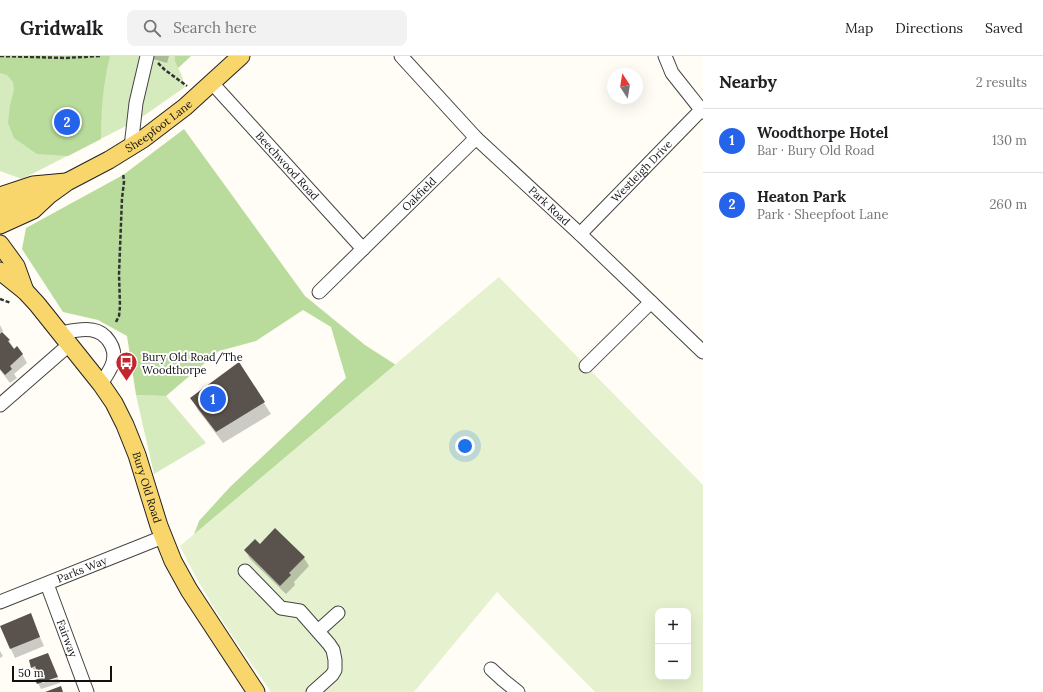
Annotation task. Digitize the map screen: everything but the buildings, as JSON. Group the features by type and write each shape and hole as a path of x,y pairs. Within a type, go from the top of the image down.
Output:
{"main road":[{"name":"Sheepfoot Lane","path":"0,225 33,210 48,195 67,182 109,160 157,129 198,96 242,56"},
{"name":"Sheepfoot Lane","path":"5,192 33,185 67,182"},
{"path":"0,212 28,200 48,195"},
{"name":"Bury Old Road","path":"0,244 16,266 25,291"},
{"name":"Bury Old Road","path":"0,271 25,291 65,338 114,403 132,443 163,537 173,561 189,590 256,692"}],"street":[{"name":"Park Road","path":"401,56 476,138 580,234 703,352"},
{"path":"665,56 672,73 702,110"},
{"path":"131,147 136,103 146,57"},
{"name":"Beechwood Road","path":"212,83 363,250"},
{"name":"Westleigh Drive","path":"580,234 702,110"},
{"name":"Oakfield","path":"319,292 476,138"},
{"path":"586,366 651,302"},
{"path":"0,405 65,338 76,330 92,330 105,335 112,346 114,361 101,384"},
{"name":"Parks Way","path":"0,602 163,537"},
{"path":"245,571 281,608 300,611 330,644 333,650 335,665 334,670 332,675 313,692"},
{"name":"Fairway","path":"47,584 87,692"},
{"path":"318,631 338,613"},
{"path":"491,669 502,680 518,692"}],"path":[{"path":"0,56 65,58 100,56"},
{"path":"146,57 156,60 165,70 188,86 198,96"},
{"path":"116,322 119,316 120,306 119,274 124,182 123,173"},
{"path":"0,299 11,303"}],"green space":[{"path":"0,56 191,56 178,68 185,87 142,117 22,179 0,171"},
{"path":"0,56 110,56 103,97 101,139 68,156 37,154 14,138 8,123 10,105 14,90 13,82 7,75 0,73"},
{"path":"175,56 191,56 178,68 175,61"},
{"path":"184,129 305,296 365,345 410,374 190,545 199,521 230,487 346,378 331,327 303,310 256,341 219,351 166,396 136,395 127,336 98,320 63,312 22,249 26,228 123,175"},
{"path":"499,277 703,485 703,692 595,692 497,592 414,692 271,692 234,639 189,565 180,546"},
{"path":"136,395 166,396 206,443 154,474"}],"place":[{"name":"Heaton Park","path":"67,122"},
{"name":"Bury Old Road/The Woodthorpe","path":"127,382"},
{"name":"Woodthorpe Hotel","path":"213,399"}]}
